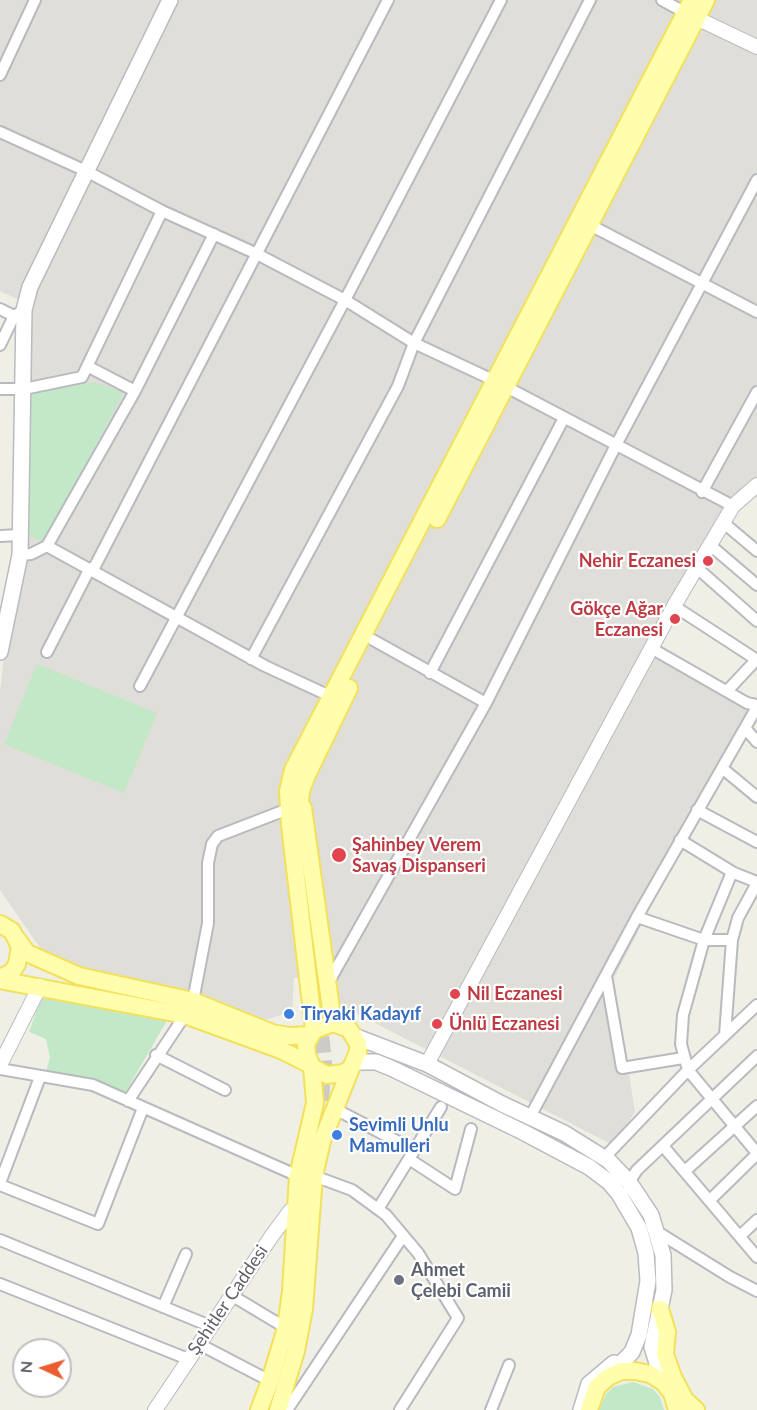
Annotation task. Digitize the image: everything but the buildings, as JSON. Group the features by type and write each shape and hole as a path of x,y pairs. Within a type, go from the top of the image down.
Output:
{"main road":[{"path":"0,652 3,622 20,555 24,388 19,313 170,0"},
{"path":"313,1033 288,810 288,791 293,770 499,384 692,10 706,0"},
{"path":"297,838 301,791 306,777 499,384 590,225 692,10"},
{"path":"306,777 303,794 305,838 333,1023"},
{"path":"288,791 297,838 318,1006"},
{"path":"2,921 27,953 79,976 272,1033 289,1036 313,1033"},
{"path":"0,979 12,972 17,964 20,956 17,939"},
{"path":"0,979 189,1008 281,1050 327,1076 344,1073 353,1065 376,1062 426,1083 560,1150 609,1182 639,1228 648,1267 647,1296 632,1352 597,1387 589,1410"},
{"path":"278,1410 296,1351 304,1309 304,1205 315,1103 306,1044 313,1033 323,1025 333,1023 341,1025 354,1036 427,1064 530,1118 564,1133 604,1158 629,1182 651,1215 663,1255 664,1276 652,1347 663,1382"},
{"path":"306,1176 358,1052 354,1036"},
{"path":"259,1410 286,1328 304,1205"},
{"path":"660,1309 667,1332 665,1354 673,1377 685,1400 696,1410"},
{"path":"266,1410 286,1347"},
{"path":"581,1410 585,1390 594,1378 632,1352"},
{"path":"608,1377 621,1371 650,1374 663,1382 672,1393 678,1409"}],"street":[{"path":"0,75 35,0"},
{"path":"47,652 89,570 95,566 255,253 388,0"},
{"path":"140,686 501,0"},
{"path":"251,659 398,386 414,343 590,0"},
{"path":"662,0 692,10 757,47"},
{"path":"0,132 86,171 162,211 255,253 345,300 414,343 499,384 702,492 734,506"},
{"path":"327,985 486,703 616,445 757,180"},
{"path":"0,389 24,388 82,377 89,367 98,342 162,211"},
{"path":"590,225 757,312"},
{"path":"20,555 31,554 47,546 135,391 214,234"},
{"path":"0,309 19,313 0,345"},
{"path":"89,367 135,391"},
{"path":"702,492 757,392"},
{"path":"430,673 564,418"},
{"path":"427,1064 696,567 725,524 734,506 755,491"},
{"path":"725,524 757,551"},
{"path":"0,536 20,535"},
{"path":"710,545 757,585"},
{"path":"47,546 251,659 332,696"},
{"path":"696,567 757,621"},
{"path":"674,606 757,660 728,690"},
{"path":"373,640 486,703"},
{"path":"530,1118 637,917 757,706 747,703 728,690 651,648"},
{"path":"745,728 757,742"},
{"path":"722,768 757,797"},
{"path":"128,1101 156,1055 189,1008 208,923 208,863 212,844 218,836 288,810"},
{"path":"698,810 757,842"},
{"path":"681,840 732,872 757,882 738,918 732,940 725,1035"},
{"path":"710,1200 757,1153 687,1070 683,1058 683,1015 704,940 732,872"},
{"path":"637,917 704,940 732,940"},
{"path":"606,976 622,1068 683,1058"},
{"path":"40,986 0,1067 40,1077 93,1085 306,1176 352,1190 378,1209 404,1236 418,1253 458,1318 400,1410"},
{"path":"604,1158 687,1070 757,1005"},
{"path":"156,1055 225,1090"},
{"path":"629,1182 637,1170 757,1056"},
{"path":"40,1077 0,1184 98,1224 143,1107"},
{"path":"685,1171 757,1106"},
{"path":"378,1209 441,1107"},
{"path":"335,1109 411,1155 455,1189 471,1129"},
{"path":"663,1146 756,1254"},
{"name":"Şehitler Caddesi","path":"155,1410 290,1211 304,1205"},
{"path":"740,1236 757,1220"},
{"path":"656,1231 757,1291"},
{"path":"287,1410 404,1236"},
{"path":"0,1240 210,1326"},
{"path":"163,1307 186,1254"},
{"path":"0,1284 188,1359"},
{"path":"231,1295 286,1328"},
{"path":"199,1344 270,1382"},
{"path":"491,1410 509,1365"}],"shaded area":[{"path":"0,0 757,0 757,495 722,525 652,655 752,711 614,978 635,1112 613,1145 328,999 328,969 294,978 292,1012 264,1020 52,965 0,890 0,692 17,545 30,305 0,291"}],"green space":[{"path":"94,382 124,392 55,522 41,541 26,535 30,392 47,387"},
{"path":"37,664 157,713 124,793 4,744"},
{"path":"43,993 169,1017 124,1095 94,1080 46,1071 50,1058 46,1039 29,1032"},
{"path":"633,1382 653,1389 660,1397 664,1410 599,1410 606,1394 613,1387"}],"tunnel":[{"path":"319,1013 324,1063 320,1113"}],"place":[{"name":"Nehir Eczanesi","path":"708,561"},
{"name":"Gökçe Ağar Eczanesi","path":"675,619"},
{"name":"Şahinbey Verem Savaş Dispanseri","path":"339,855"},
{"name":"Nil Eczanesi","path":"455,994"},
{"name":"Tiryaki Kadayıf","path":"289,1014"},
{"name":"Ünlü Eczanesi","path":"437,1024"},
{"name":"Sevimli Unlu Mamulleri","path":"337,1135"},
{"name":"Ahmet Çelebi Camii","path":"399,1280"}]}
